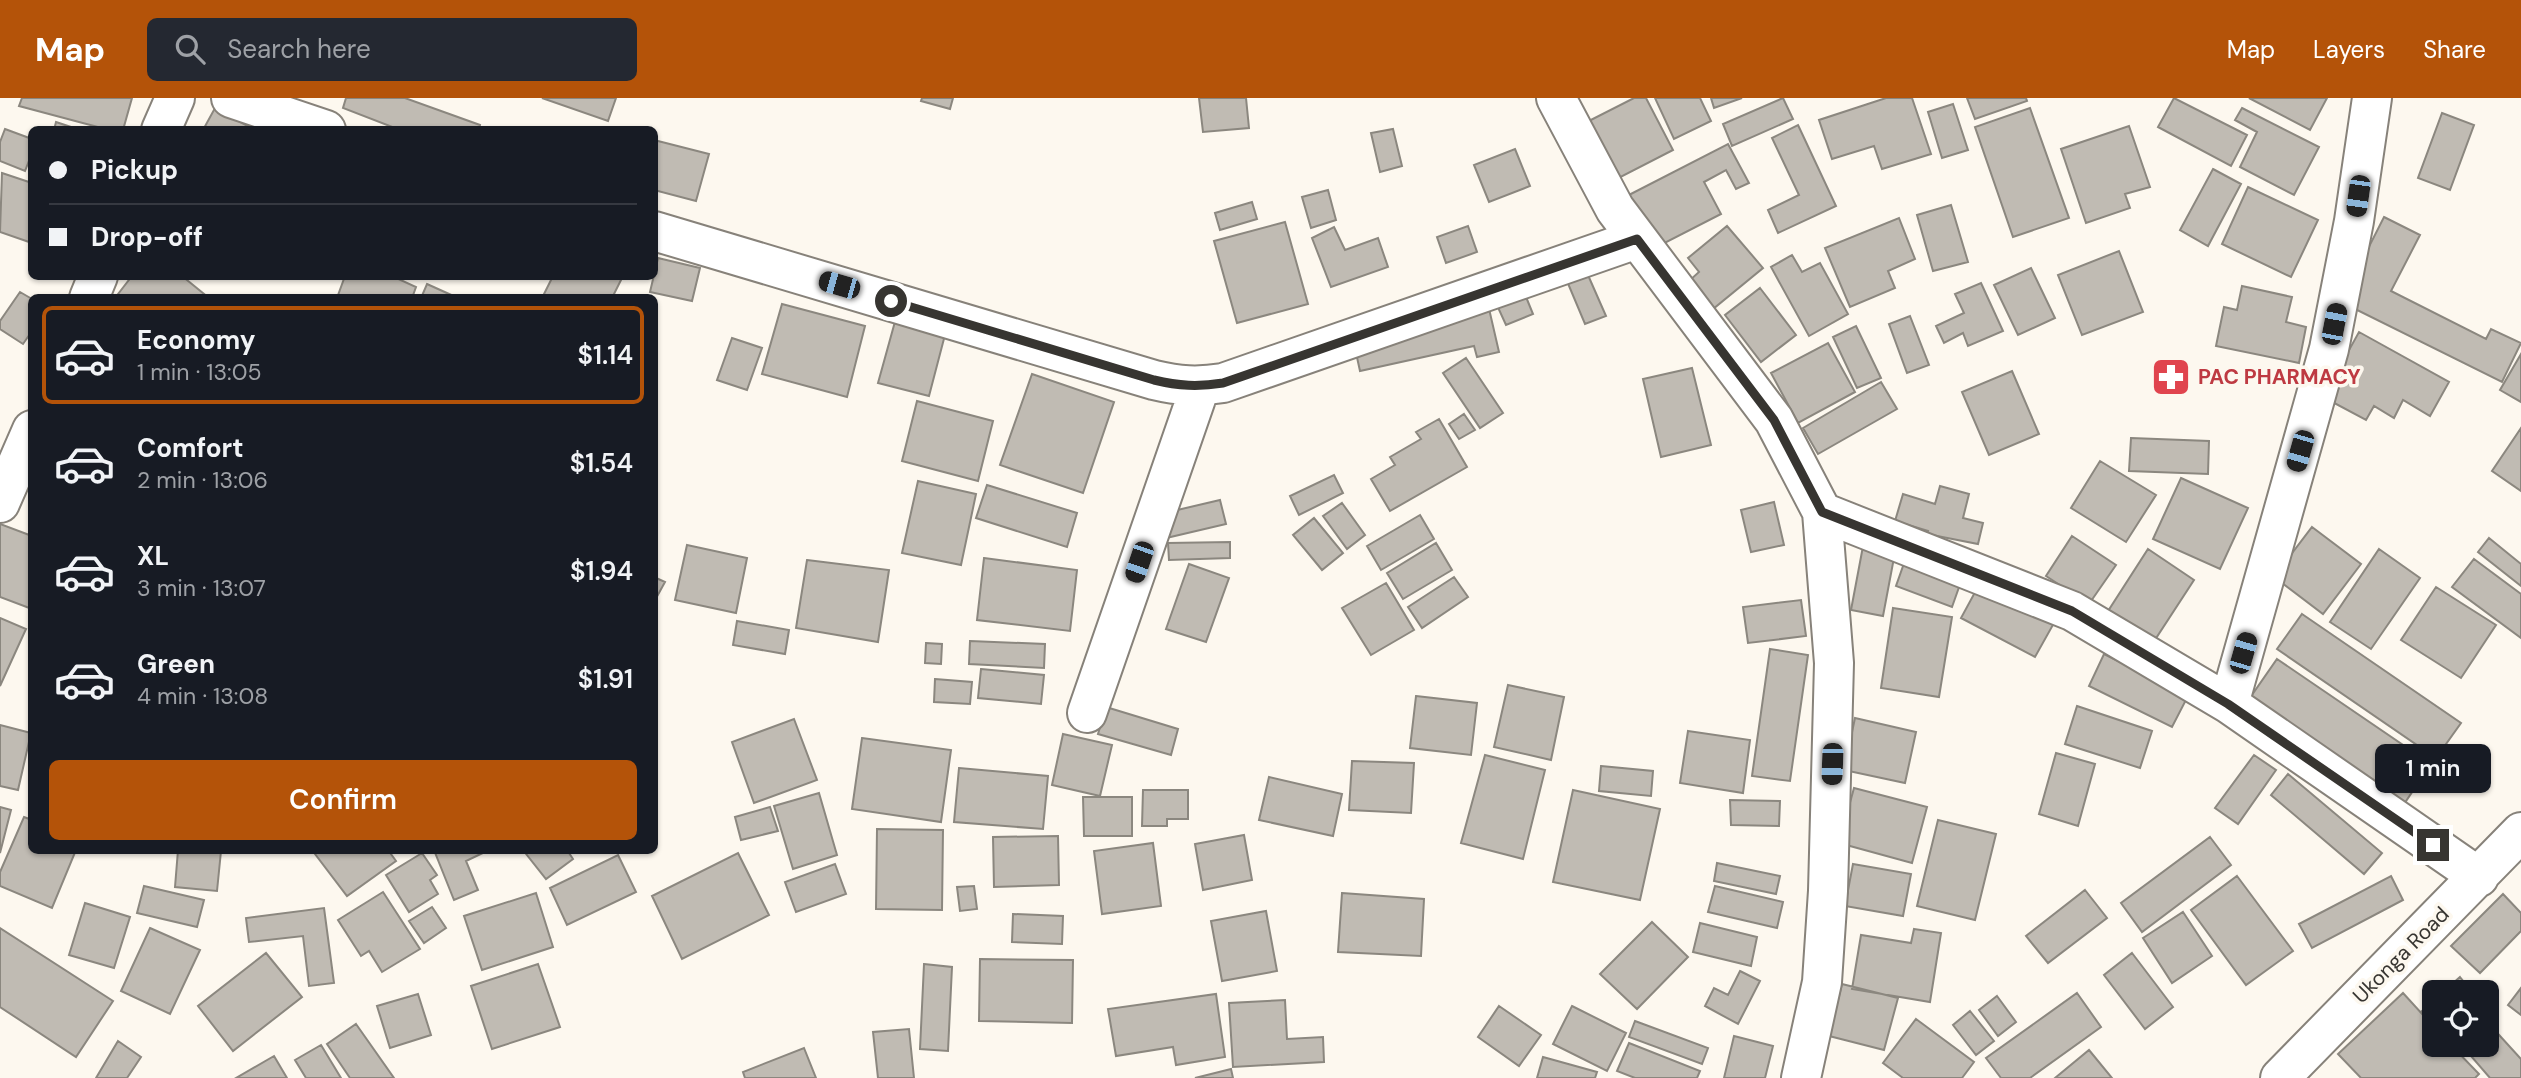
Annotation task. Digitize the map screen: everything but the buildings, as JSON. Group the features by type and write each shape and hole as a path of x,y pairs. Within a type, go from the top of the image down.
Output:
{"street":[{"path":"163,126 175,98"},
{"path":"231,98 314,126"},
{"path":"1556,98 1615,209 1774,420 1822,512 1834,663 1828,891 1822,982 1801,1078"},
{"path":"2228,704 2329,349 2354,221 2372,98"},
{"path":"658,232 1181,387 1223,383 1637,239"},
{"path":"1087,713 1200,387"},
{"path":"0,503 28,439"},
{"path":"1822,512 2072,611 2228,704 2479,877"},
{"name":"Ukonga Road","path":"2280,1078 2521,832"}],"place":[{"name":"PAC PHARMACY","path":"2171,377"}],"route":[{"path":"891,301 1154,380 1181,387 1200,387 1223,383 1637,239 1774,420 1822,512 2072,611 2228,704 2433,845"}]}
